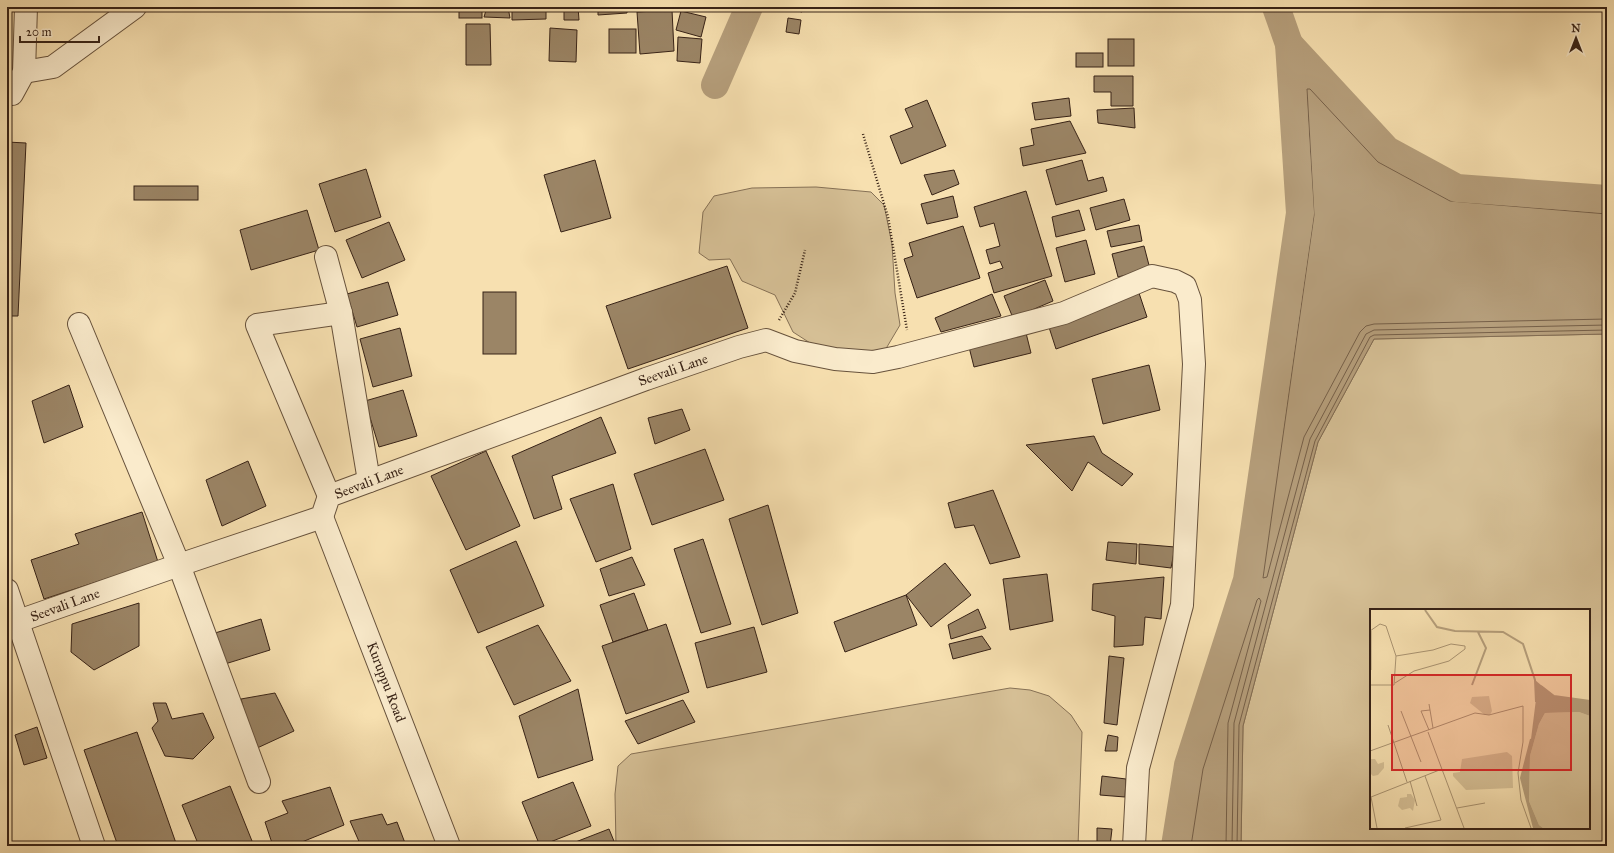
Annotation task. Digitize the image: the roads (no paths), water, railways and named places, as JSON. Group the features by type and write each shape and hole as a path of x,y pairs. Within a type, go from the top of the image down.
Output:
{"street":[{"path":"7,94 12,94 24,72 26,7"},
{"path":"24,72 53,67 135,7"},
{"path":"326,257 341,313 370,481"},
{"name":"Seevali Lane","path":"12,624 179,565 322,517 329,496 638,382 743,346 766,340 795,351 835,359 873,362 898,358 1064,313 1152,276 1175,281 1186,286 1190,300 1194,364 1182,605 1138,768 1134,846"},
{"path":"329,496 257,325 341,313"},
{"path":"80,324 179,565 259,782"},
{"name":"Kuruppu Road","path":"322,517 449,846"},
{"path":"7,590 12,624 94,846"}],"water":[{"path":"1289,44 1387,150 1457,188 1607,199 1607,334 1374,339 1318,442 1243,726 1241,846 1175,846 1188,765 1247,580 1300,213"}],"waterway":[{"path":"715,85 749,7"},
{"path":"1175,846 1188,765 1247,580 1300,213 1289,44 1276,7"},
{"path":"1289,44 1387,150 1457,188 1607,199"}]}
